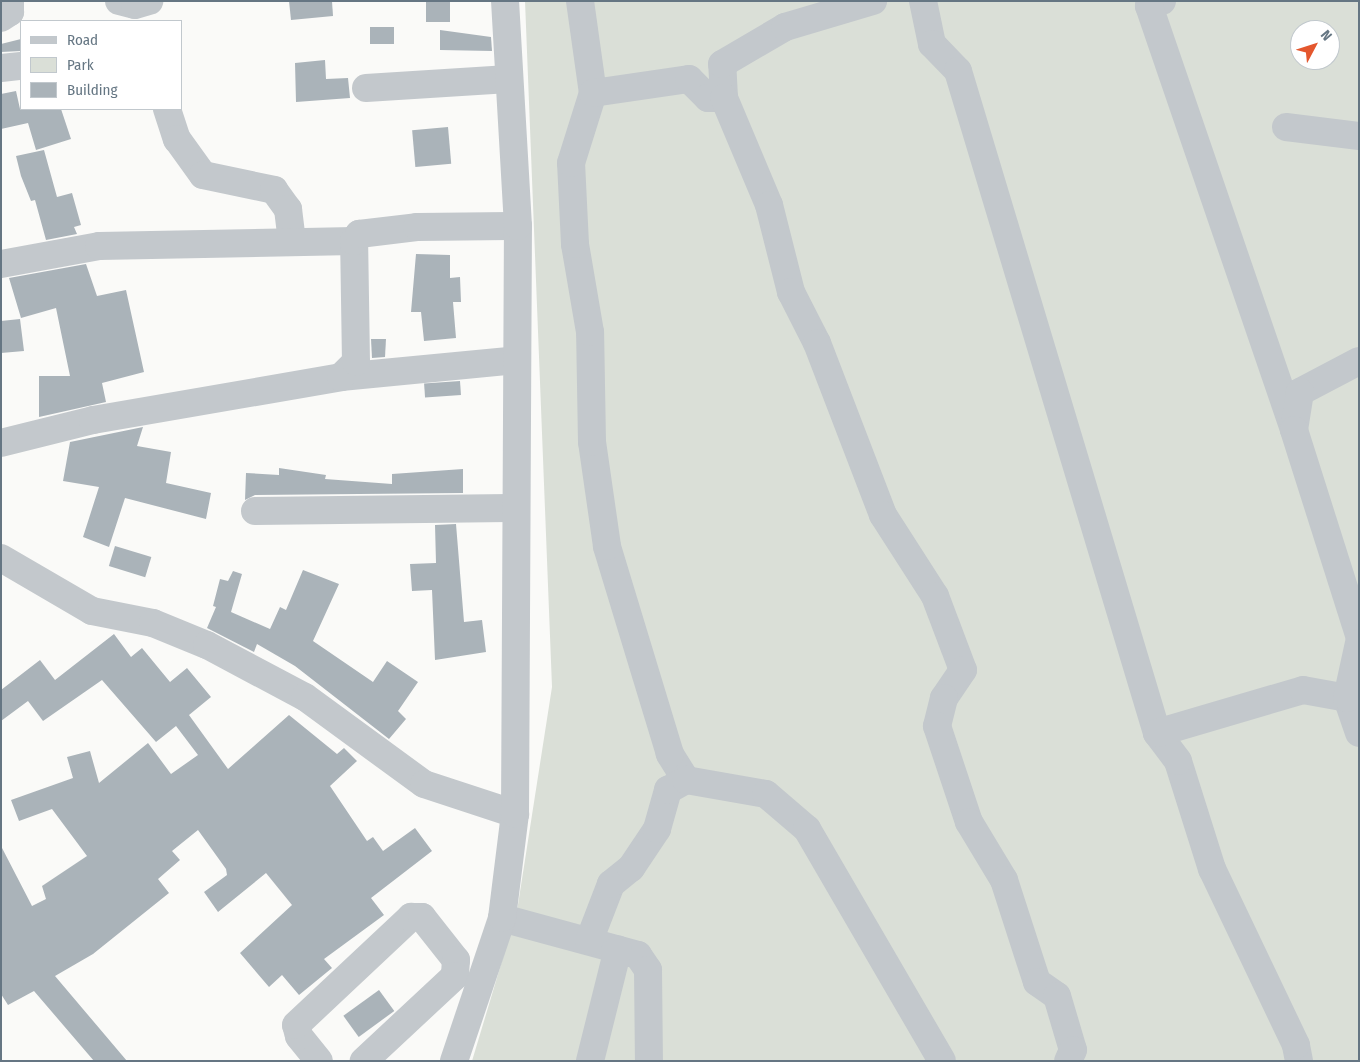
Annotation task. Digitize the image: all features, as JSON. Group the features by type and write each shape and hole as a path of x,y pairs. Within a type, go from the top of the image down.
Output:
{"street":[{"path":"1,18 10,12 10,1"},
{"path":"454,1061 470,972 502,918 515,814 518,226 505,1"},
{"path":"580,1 593,93 571,163 575,244 590,332 592,442 607,546 670,754 686,780"},
{"path":"873,1 784,27 722,64 724,98 769,205 791,292 817,343 883,515 935,596 963,670 944,698 937,726 969,822 1004,880 1037,982 1057,996 1073,1050 1068,1061"},
{"path":"923,1 932,44 958,71 1157,734 1178,761 1212,868 1296,1045 1299,1061"},
{"path":"1162,1 1149,6 1294,430 1359,635"},
{"path":"1,68 20,66"},
{"path":"366,88 509,79"},
{"path":"593,93 690,79 708,98 724,98"},
{"path":"167,110 177,139 202,175 274,190 288,208 292,242"},
{"path":"1286,127 1359,136"},
{"path":"1,264 100,246 354,241 363,232 417,227 518,226"},
{"path":"341,377 356,362 354,241"},
{"path":"1,444 92,420 341,377 516,360"},
{"path":"1294,430 1300,392 1359,361"},
{"path":"255,511 516,508"},
{"path":"1,558 92,612 153,623 207,645 304,697 424,784 515,814"},
{"path":"1359,642 1346,698 1359,733"},
{"path":"1157,734 1303,690 1346,698"},
{"path":"589,941 611,884 631,868 657,829 668,790 686,780 766,794 807,829 942,1061"},
{"path":"319,1061 299,1036 296,1025 411,918 422,917 470,972"},
{"path":"502,918 638,954 648,970 649,1061"},
{"path":"590,1061 618,949"},
{"path":"364,1061 455,976 470,972"},
{"path":"648,1016 659,1061"}],"green space":[{"path":"525,1 1359,1 1359,1061 472,1061 517,911 552,687"}],"building":[{"path":"289,1 332,1 333,16 291,20"},
{"path":"426,1 450,1 450,22 426,22"},
{"path":"370,27 394,27 394,44 370,44"},
{"path":"440,30 491,37 492,51 440,50"},
{"path":"20,39 20,51 1,52 1,44"},
{"path":"325,60 326,79 348,78 350,98 296,102 295,63"},
{"path":"16,91 20,110 61,110 71,139 36,150 28,123 1,129 1,94"},
{"path":"448,127 451,164 415,167 412,130"},
{"path":"44,150 57,197 72,193 81,225 74,227 77,234 46,240 35,200 31,201 21,176 16,156"},
{"path":"416,254 450,255 450,278 460,277 461,302 453,302 456,338 424,341 421,312 411,312"},
{"path":"86,264 97,296 126,290 144,372 102,383 106,402 39,417 39,376 70,376 56,308 21,318 9,278"},
{"path":"20,319 24,351 1,353 1,321"},
{"path":"371,339 386,339 385,357 372,358"},
{"path":"460,381 461,395 425,397 424,384"},
{"path":"143,427 137,446 171,452 166,483 211,493 206,519 125,498 109,547 83,537 99,487 63,481 70,442"},
{"path":"279,468 326,475 325,479 392,484 392,474 463,469 463,493 255,495 245,500 246,473 279,475"},
{"path":"456,524 464,622 482,620 486,652 435,660 432,590 412,591 410,564 436,563 435,525"},
{"path":"115,546 151,557 145,577 109,566"},
{"path":"303,570 339,584 313,641 373,682 387,661 418,682 398,711 406,719 389,739 295,666 257,644 254,652 207,628 216,607 213,606 220,579 228,581 233,571 242,574 231,612 270,629 280,607 286,610"},
{"path":"114,634 131,657 142,648 170,682 187,668 211,697 189,715 228,769 289,715 337,754 344,748 357,761 330,786 367,841 373,837 383,851 415,828 432,851 371,898 384,915 324,959 332,968 299,995 282,975 269,987 240,953 292,905 266,873 218,912 204,892 227,875 226,869 198,830 172,851 180,860 158,879 169,893 93,954 55,976 127,1061 94,1061 34,991 8,1005 1,994 1,846 32,906 46,899 42,886 87,856 52,809 19,821 11,800 73,778 67,757 90,751 99,783 148,743 171,774 198,755 176,726 156,742 102,680 43,721 28,701 1,721 1,690 40,660 55,680"},
{"path":"379,990 394,1011 359,1037 343,1016"}]}
